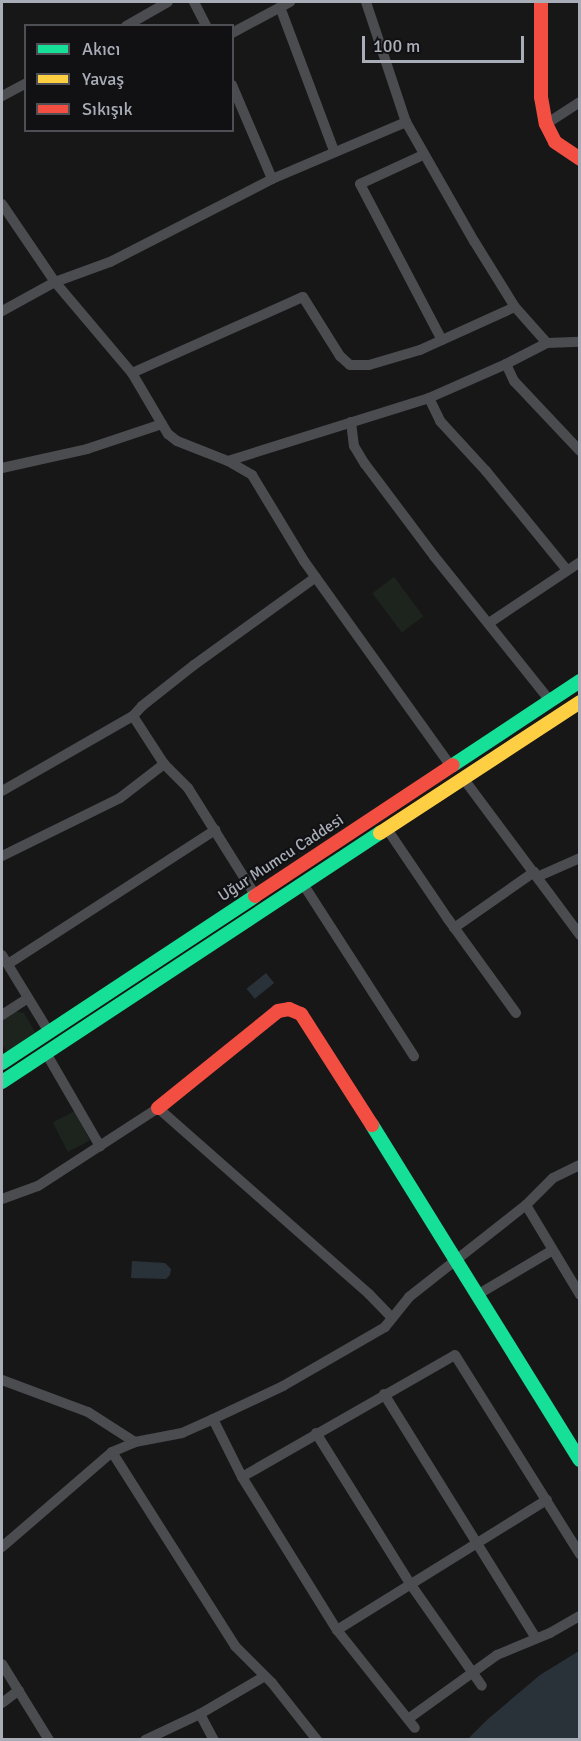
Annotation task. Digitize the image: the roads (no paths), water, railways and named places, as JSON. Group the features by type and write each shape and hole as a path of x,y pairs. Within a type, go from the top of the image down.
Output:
{"street":[{"path":"130,24 168,2"},
{"path":"194,2 205,24"},
{"path":"234,32 290,2"},
{"path":"366,2 406,122 423,154 515,307 548,343"},
{"path":"542,2 541,97 546,124 555,142 579,159"},
{"path":"280,7 334,151"},
{"path":"2,96 24,84"},
{"path":"234,90 272,179"},
{"path":"546,124 579,102"},
{"path":"2,311 55,282 110,262 272,179 406,122"},
{"path":"423,154 360,184 442,340"},
{"path":"2,204 55,282 132,373 162,424 177,441 228,461 252,475 316,577 451,766"},
{"path":"132,373 303,297 340,356 350,365 369,365 420,350 515,307"},
{"path":"228,461 429,398 548,343 579,342"},
{"path":"506,364 514,381 579,451"},
{"path":"429,398 440,421 567,570"},
{"path":"351,422 354,446 365,464 434,556 550,701"},
{"path":"2,468 87,448 162,424"},
{"path":"489,623 579,562"},
{"path":"2,791 133,716 194,665 316,577"},
{"name":"Uğur Mumcu Caddesi","path":"2,1063 579,681"},
{"name":"Uğur Mumcu Caddesi","path":"2,1082 579,702"},
{"path":"133,716 164,764 188,788 255,895"},
{"path":"2,856 120,798 164,764"},
{"path":"463,778 579,935"},
{"path":"387,829 454,928 516,1013"},
{"path":"49,1032 27,999 5,959 214,830"},
{"path":"454,928 536,874 579,858"},
{"path":"303,884 414,1056"},
{"path":"2,1015 27,999"},
{"path":"2,1199 38,1186 158,1108 278,1011 289,1009 298,1012 438,1228 455,1261 579,1460"},
{"path":"46,1053 100,1146"},
{"path":"158,1108 369,1294 392,1318"},
{"path":"2,1547 112,1452 135,1442 182,1433 213,1419 283,1386 350,1350 385,1327 409,1297 526,1205 553,1178 579,1165"},
{"path":"526,1205 579,1295"},
{"path":"477,1296 551,1251"},
{"path":"242,1477 455,1355 579,1554"},
{"path":"2,1380 88,1412 135,1442"},
{"path":"384,1394 536,1638"},
{"path":"213,1419 242,1477 337,1630 412,1724 472,1671 497,1655 579,1616"},
{"path":"316,1433 411,1585 482,1686"},
{"path":"112,1452 235,1646 265,1676 317,1740"},
{"path":"337,1630 547,1500"},
{"path":"2,1664 50,1740"},
{"path":"145,1740 200,1714 265,1676"},
{"path":"2,1703 19,1690"},
{"path":"200,1714 214,1740"}]}
